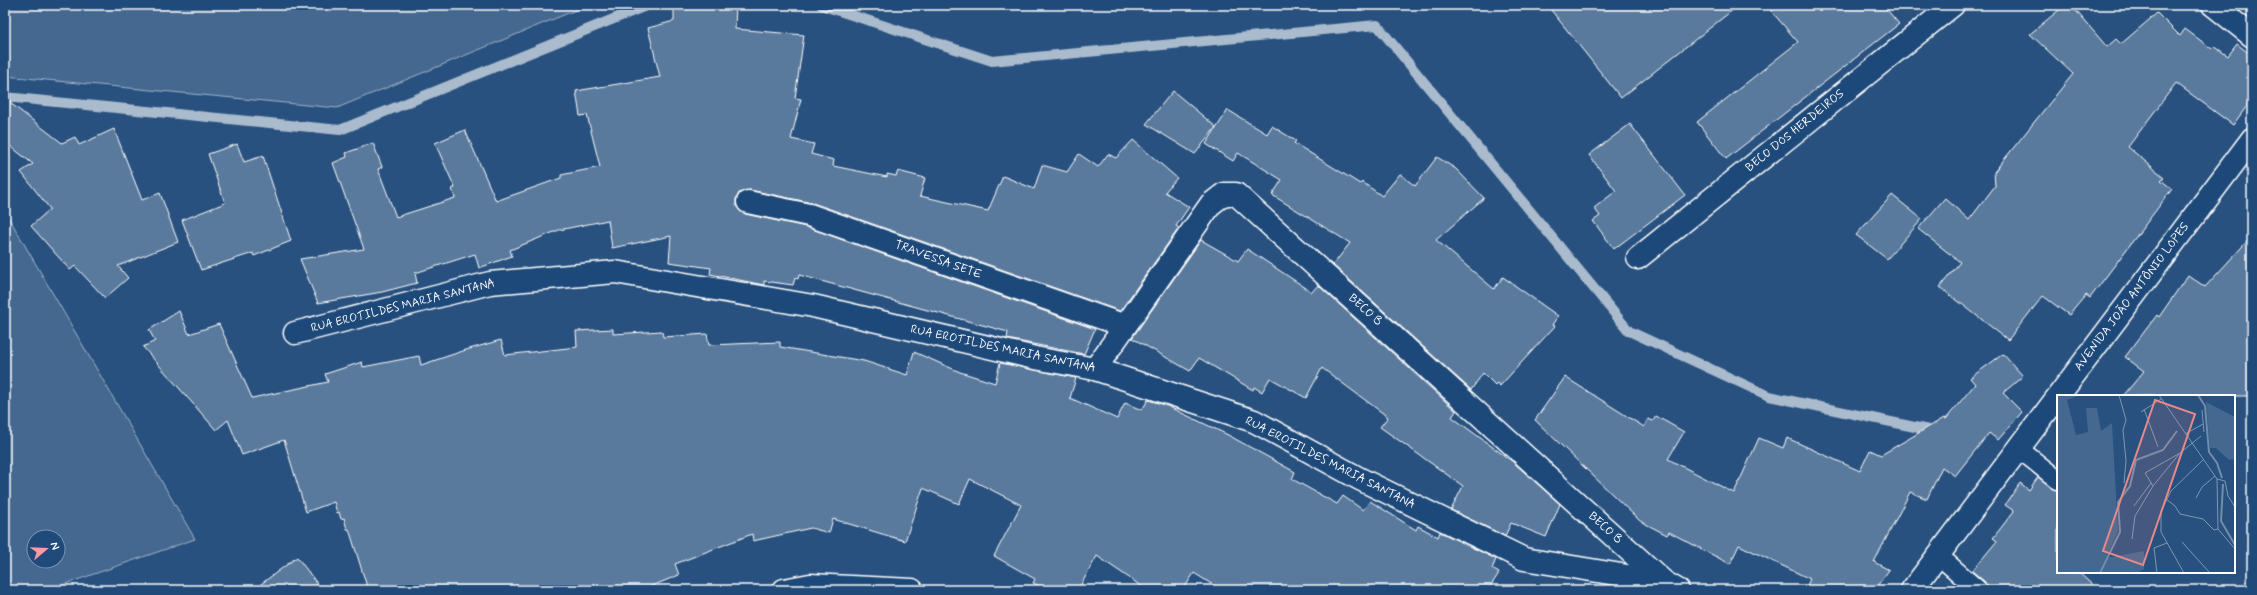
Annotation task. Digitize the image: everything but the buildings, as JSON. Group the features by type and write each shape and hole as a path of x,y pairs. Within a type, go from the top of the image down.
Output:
{"street":[{"name":"BECO DOS HERDEIROS","path":"1638,258 1953,5"},
{"path":"2213,5 2252,36"},
{"name":"AVENIDA JOÃO ANTÔNIO LOPES","path":"2058,395 2252,139"},
{"name":"BECO B","path":"1095,369 1210,204 1224,194 1236,194 1671,586"},
{"name":"TRAVESSA SETE","path":"748,202 809,214 1125,326"},
{"name":"RUA EROTILDES MARIA SANTANA","path":"295,333 490,283 615,272 813,306 1028,356 1095,369 1254,421 1360,479 1524,559 1671,586"},
{"name":"AVENIDA JOÃO ANTÔNIO LOPES","path":"1912,590 2057,396"},
{"path":"784,590 810,585 912,590"}],"lane":[{"path":"2018,448 2057,479"},
{"path":"1938,556 1978,590"}],"shaded area":[{"path":"5,5 588,5 337,108 5,76"},
{"path":"5,211 195,539 48,590 5,590"}],"waterway":[{"path":"5,97 340,130 648,5"},
{"path":"821,5 992,61 1377,25 1629,331 1769,396 1938,432"}]}
